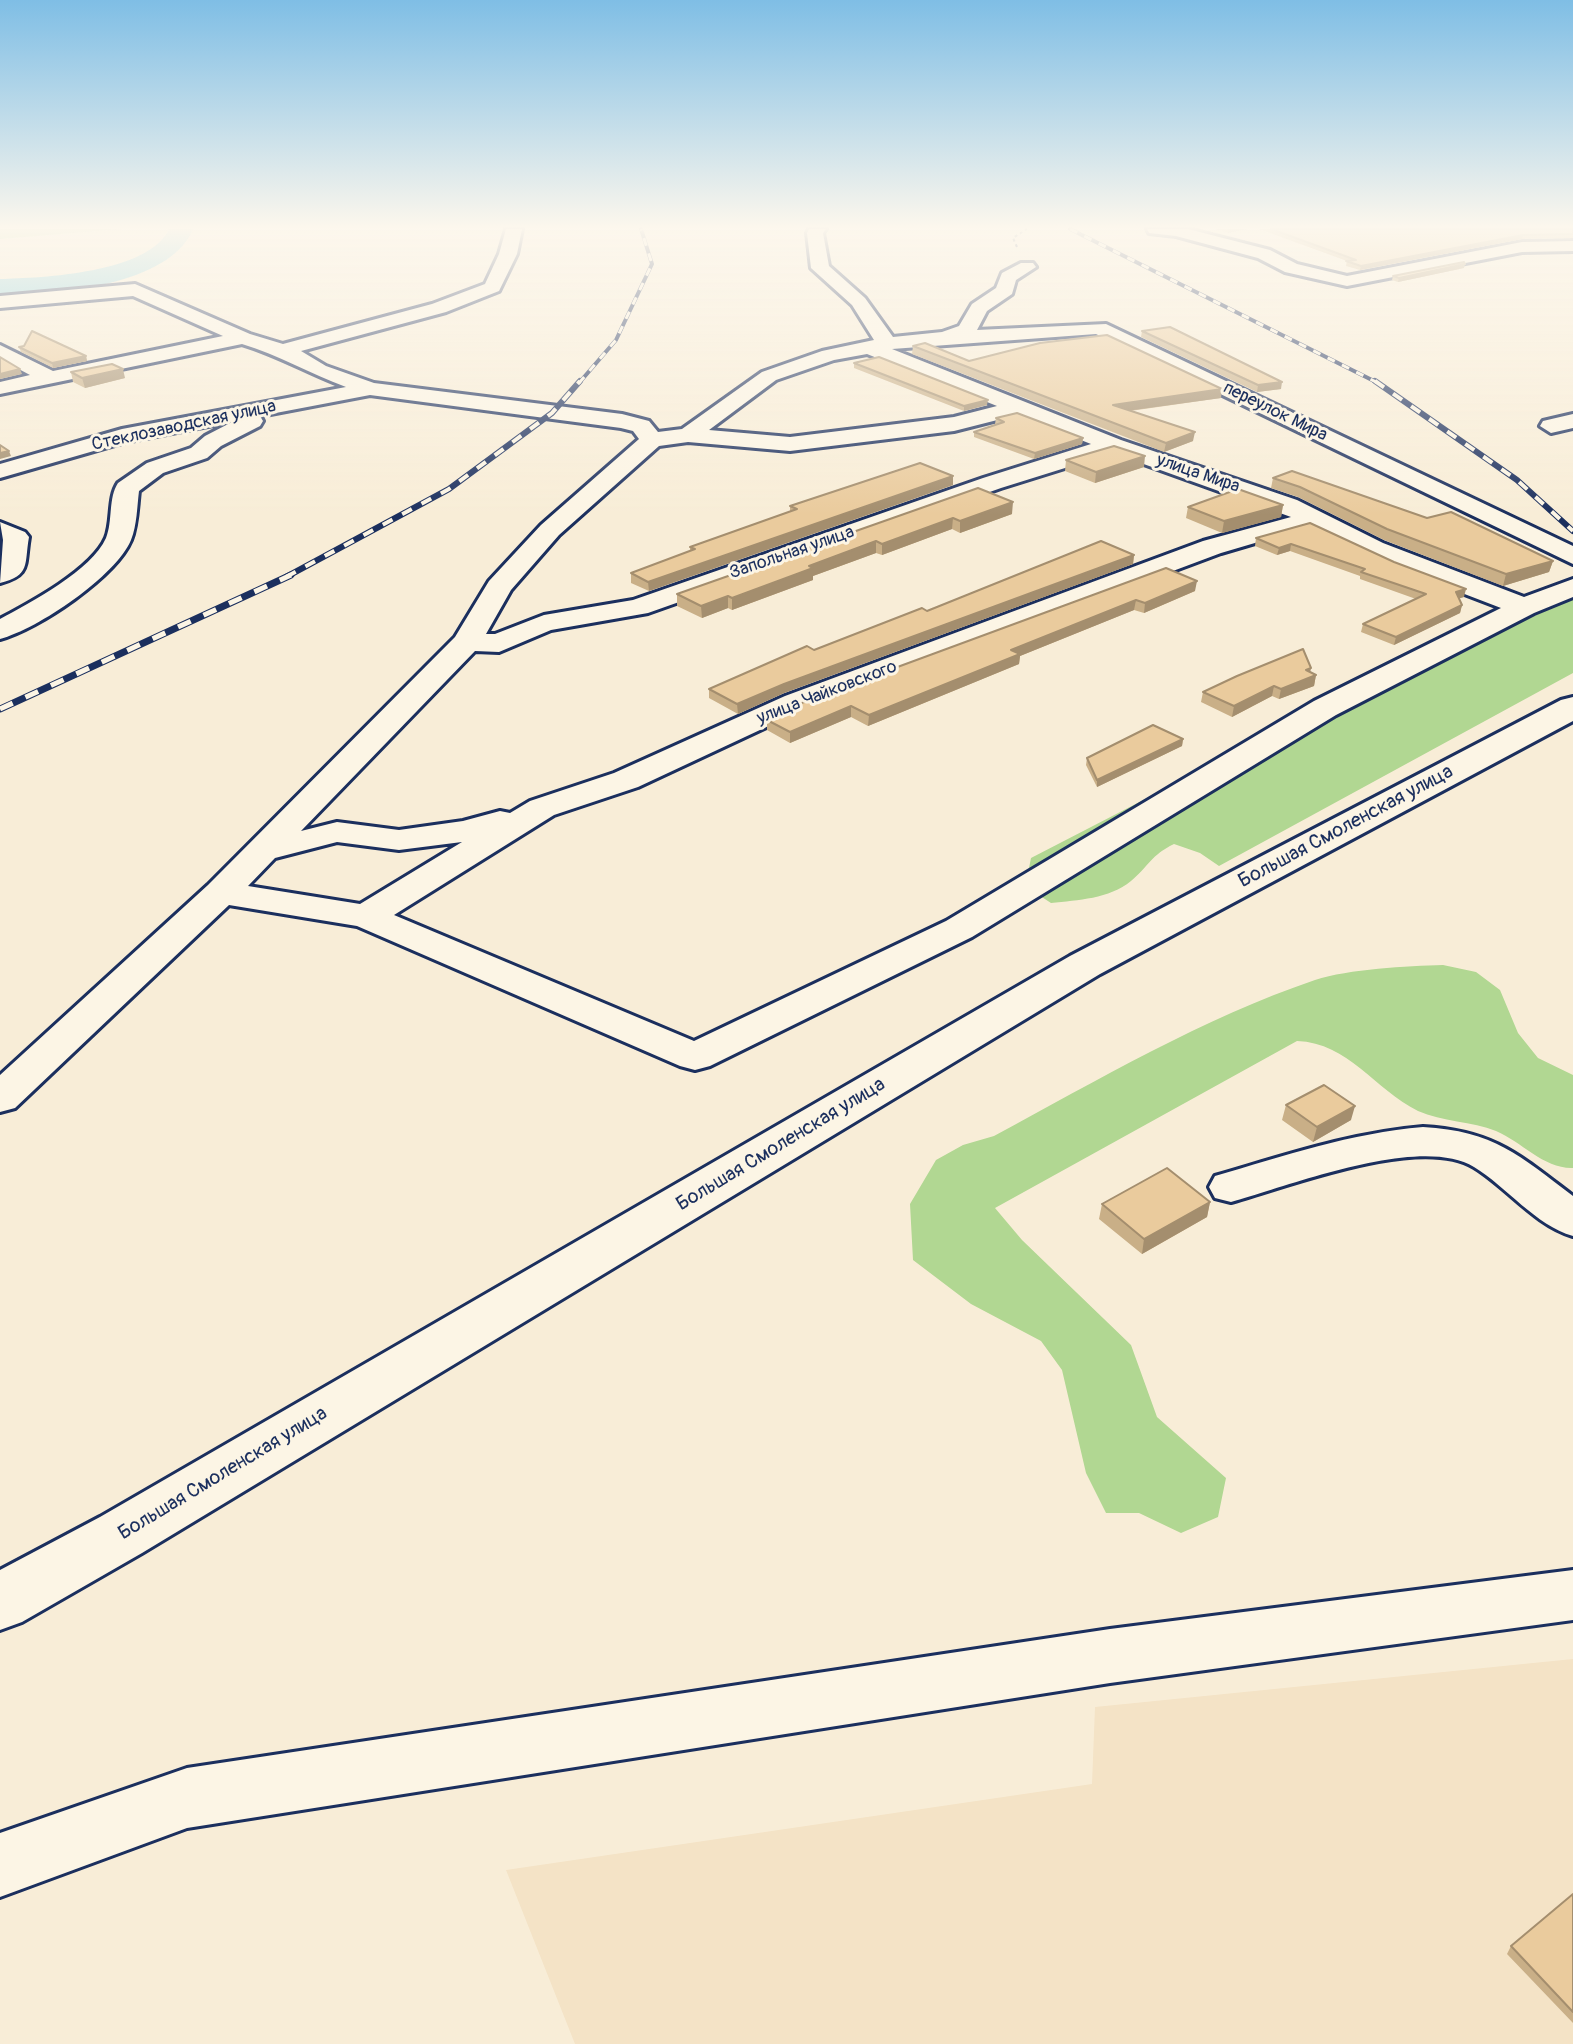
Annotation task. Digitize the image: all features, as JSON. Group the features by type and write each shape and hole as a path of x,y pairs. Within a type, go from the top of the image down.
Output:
{"main road":[{"name":"Большая Смоленская улица","path":"0,1602 121,1535 1085,965 1573,707"}],"street":[{"path":"212,324 283,350 319,370 370,389 622,421 641,426 652,440"},
{"path":"283,350 378,324"},
{"path":"877,324 877,346"},
{"path":"945,338 967,330 970,324"},
{"name":"переулок Мира","path":"688,435 769,376 829,355 945,338 1099,328 1573,556"},
{"path":"0,388 243,338"},
{"name":"улица Мира","path":"877,346 1017,408 1113,445 1288,505 1311,519 1422,568 1524,607"},
{"path":"0,351 49,377"},
{"name":"Стеклозаводская улица","path":"0,471 122,436 370,389"},
{"path":"0,630 33,613 83,578 117,543 127,488 155,468 199,453 213,441 280,406"},
{"path":"0,1098 221,893 467,642 499,587 550,530 652,440 688,435 790,444 954,424 1017,408"},
{"name":"Запольная улица","path":"467,642 499,643 544,623 638,607 992,483 1113,445"},
{"name":"улица Чайковского","path":"366,916 542,808 626,780 796,702 1212,547 1311,519"},
{"path":"0,530 16,537 5,574"},
{"path":"221,893 366,916 695,1057 959,929 1325,708 1524,607 1573,587"},
{"path":"262,851 337,832 399,840 467,831 542,808"},
{"path":"1231,1187 1397,1142 1443,1140 1481,1152 1573,1220"},
{"path":"0,1865 187,1798 1110,1656 1573,1595"}],"shaded area":[{"path":"1573,1659 1573,2044 575,2044 506,1870 1092,1784 1095,1707"}],"green space":[{"path":"1573,598 1573,673 1219,866 1200,853 1174,844 1155,857 1131,881 1113,892 1051,903 1031,890 1028,873 1031,858 1244,748"},
{"path":"1443,965 1476,972 1500,990 1518,1033 1538,1058 1573,1075 1573,1168 1543,1160 1496,1131 1418,1111 1347,1058 1315,1044 1297,1041 995,1208 1022,1240 1131,1345 1157,1417 1226,1478 1218,1517 1181,1533 1139,1513 1106,1513 1086,1473 1062,1370 1041,1341 971,1304 913,1260 910,1204 936,1160 963,1145 994,1136 1152,1051 1273,995 1344,973"}],"building":[{"path":"1170,327 1282,382 1258,385 1142,331"},
{"path":"32,331 86,356 52,363 19,347 24,346"},
{"path":"1107,335 1222,389 1113,405 1195,432 1166,443 913,346 925,343 969,361 1040,343"},
{"path":"0,357 20,369 0,374"},
{"path":"879,357 988,400 964,406 854,363"},
{"path":"112,364 123,369 82,378 71,372"},
{"path":"1017,413 1083,438 1035,453 974,432 1004,422 996,418"},
{"path":"1114,446 1145,456 1096,472 1066,460"},
{"path":"920,463 953,476 648,582 631,573 695,549 690,547 797,509 790,506"},
{"path":"1292,471 1427,518 1451,512 1553,561 1506,574 1387,529 1300,487 1273,478"},
{"path":"978,488 1013,502 960,521 953,518 882,544 876,541 732,598 728,596 701,606 677,594"},
{"path":"1238,489 1283,505 1224,521 1188,507"},
{"path":"1310,523 1394,562 1466,589 1456,592 1462,605 1396,637 1363,624 1426,594 1291,544 1279,548 1256,538"},
{"path":"1101,541 1134,555 737,704 709,689 807,646 814,650 922,608 927,611"},
{"path":"1166,568 1197,581 1145,603 1136,600 1011,650 1020,654 869,715 851,706 790,732 767,720 808,700"},
{"path":"1303,649 1311,668 1306,670 1316,675 1281,689 1274,686 1234,706 1203,692 1237,676"},
{"path":"1153,725 1183,739 1097,780 1087,758"},
{"path":"1324,1085 1355,1106 1317,1127 1286,1105"},
{"path":"1167,1168 1210,1202 1144,1239 1102,1204"},
{"path":"1573,1894 1573,2012 1511,1946"}],"railway":[{"path":"579,383 616,340 623,324"},
{"path":"1261,324 1378,383"},
{"path":"286,577 449,489 552,413 580,381"},
{"path":"1378,383 1517,480 1573,531"},
{"path":"0,709 291,575"}]}
